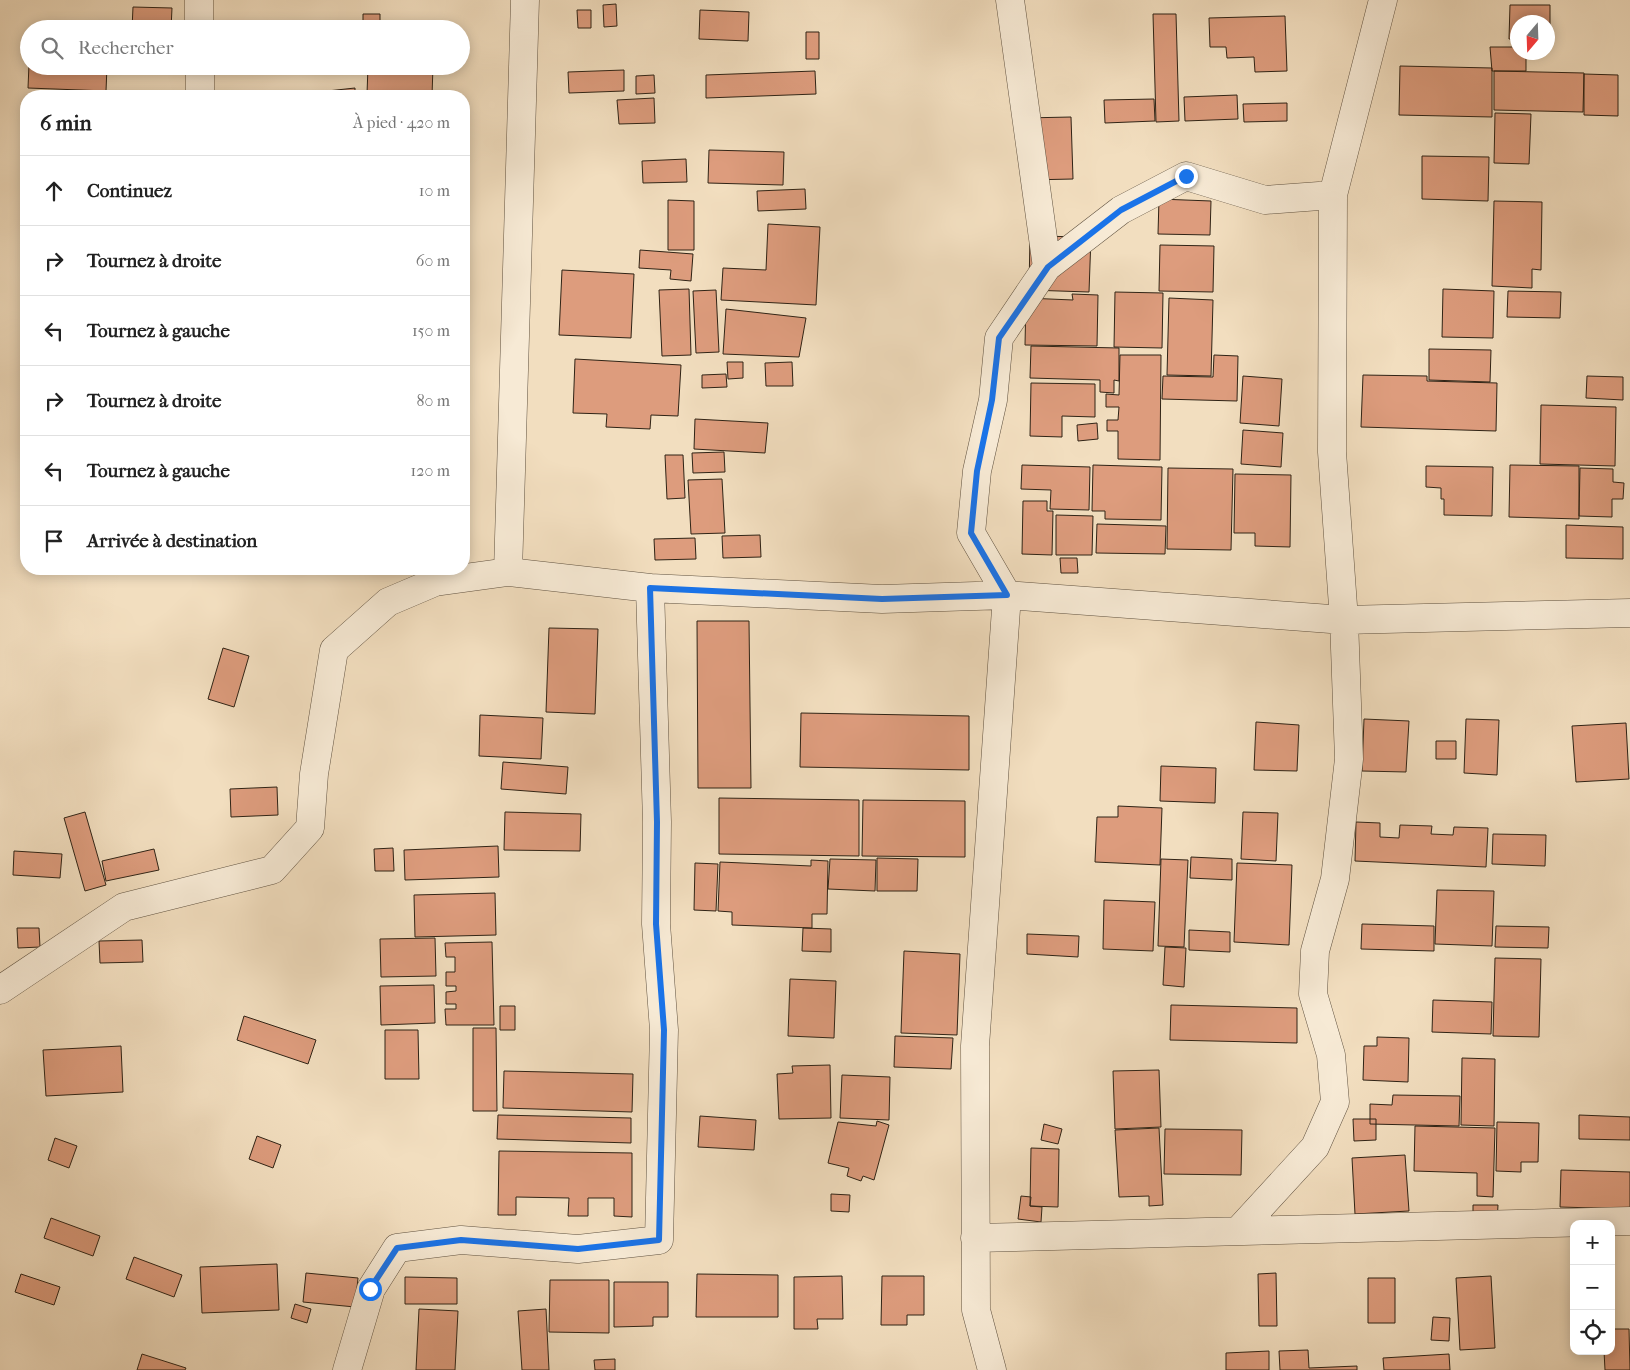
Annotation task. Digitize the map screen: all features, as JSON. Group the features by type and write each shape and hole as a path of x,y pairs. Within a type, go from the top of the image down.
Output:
{"street":[{"path":"199,0 200,20"},
{"path":"508,572 525,0"},
{"path":"1010,0 1048,267"},
{"path":"1238,1231 1315,1147 1335,1102 1331,1055 1313,994 1315,951 1335,879 1349,759 1344,620 1332,452 1333,195 1383,0"},
{"path":"200,75 200,90"},
{"path":"992,1370 976,1310 975,1046 1007,595 971,533 977,471 992,400 999,338 1048,267 1121,210 1186,176 1265,200 1333,195"},
{"path":"0,990 124,907 272,870 310,828 314,774 334,650 388,602 435,582 508,572 650,588 882,599 1007,595 1344,620 1630,613"},
{"path":"346,1370 370,1289 397,1248 461,1240 578,1249 659,1240 664,1030 656,924 657,822 650,588"},
{"path":"975,1238 1630,1221"}],"building":[{"path":"616,4 617,26 604,27 603,5"},
{"path":"1510,5 1550,5 1550,15 1510,15 1509,39"},
{"path":"133,7 172,8 171,20 132,20"},
{"path":"577,10 591,10 591,28 578,28"},
{"path":"700,10 749,12 748,41 699,39"},
{"path":"363,14 380,14 380,20 363,20"},
{"path":"1153,14 1176,14 1179,121 1156,122"},
{"path":"1285,16 1287,71 1255,72 1254,57 1227,58 1226,47 1210,47 1209,18"},
{"path":"806,32 819,32 819,59 806,59"},
{"path":"1490,47 1510,47 1510,60 1526,60 1526,71 1492,71"},
{"path":"1400,66 1492,68 1492,117 1399,115"},
{"path":"624,70 624,91 569,93 568,72"},
{"path":"815,71 816,94 706,98 706,75"},
{"path":"1494,71 1584,73 1583,112 1494,110"},
{"path":"1584,74 1618,75 1618,116 1584,115"},
{"path":"29,75 107,75 106,90 28,88"},
{"path":"368,75 433,75 432,90 367,90"},
{"path":"654,75 655,93 636,94 636,76"},
{"path":"355,88 355,90 336,90"},
{"path":"1237,95 1238,119 1185,121 1184,97"},
{"path":"654,98 655,123 619,124 617,100"},
{"path":"1154,99 1155,121 1105,123 1104,100"},
{"path":"1287,103 1287,121 1244,122 1243,104"},
{"path":"1495,113 1531,114 1529,164 1494,163"},
{"path":"1071,117 1073,179 1027,180 1024,118"},
{"path":"709,150 784,152 783,185 708,183"},
{"path":"1422,156 1489,157 1488,201 1422,199"},
{"path":"686,159 687,182 643,183 642,161"},
{"path":"805,189 806,209 758,211 757,191"},
{"path":"1159,199 1211,201 1210,235 1158,234"},
{"path":"668,200 694,201 694,250 668,250"},
{"path":"1494,201 1542,202 1541,270 1532,269 1532,288 1492,286"},
{"path":"768,224 820,227 816,305 721,300 723,268 766,270"},
{"path":"1030,236 1091,237 1089,292 1029,290"},
{"path":"1160,245 1214,246 1213,292 1159,291"},
{"path":"640,250 693,254 691,281 670,279 671,270 639,268"},
{"path":"562,270 634,274 631,338 559,335"},
{"path":"689,289 691,355 662,356 659,290"},
{"path":"1443,289 1494,291 1493,338 1442,337"},
{"path":"716,290 719,352 696,353 693,291"},
{"path":"1508,291 1561,292 1560,318 1507,317"},
{"path":"1115,292 1163,293 1162,348 1114,347"},
{"path":"1072,294 1098,295 1097,346 1025,345 1026,298 1073,300"},
{"path":"1169,298 1213,300 1211,376 1167,375"},
{"path":"726,309 806,318 799,357 723,354"},
{"path":"1031,346 1119,348 1119,381 1114,380 1114,393 1100,392 1100,380 1030,378"},
{"path":"1429,349 1491,350 1490,382 1429,380"},
{"path":"1120,355 1161,355 1160,460 1118,459 1118,431 1107,431 1107,420 1118,420 1119,407 1106,407 1106,394 1119,395"},
{"path":"1214,355 1238,356 1237,401 1162,399 1163,376 1213,377"},
{"path":"575,359 681,365 678,416 651,415 650,429 606,427 607,414 573,413"},
{"path":"727,362 743,362 743,378 728,379"},
{"path":"792,362 793,386 766,386 765,363"},
{"path":"726,374 727,387 702,388 702,375"},
{"path":"1363,375 1427,376 1427,381 1497,383 1496,431 1361,427"},
{"path":"1243,376 1282,379 1279,426 1240,423"},
{"path":"1587,376 1623,377 1623,400 1586,398"},
{"path":"1031,383 1095,384 1095,417 1062,416 1062,437 1030,436"},
{"path":"1541,405 1616,407 1615,466 1540,464"},
{"path":"695,419 768,423 765,453 694,449"},
{"path":"1097,423 1098,439 1078,441 1077,425"},
{"path":"1243,430 1283,433 1281,467 1241,464"},
{"path":"724,452 725,472 693,473 692,453"},
{"path":"665,455 683,455 685,498 667,499"},
{"path":"1022,465 1090,467 1089,510 1050,509 1051,490 1021,489"},
{"path":"1093,465 1162,467 1161,520 1105,519 1105,511 1092,511"},
{"path":"1510,465 1579,466 1579,519 1509,517"},
{"path":"1426,466 1493,467 1492,516 1444,515 1444,499 1441,499 1441,488 1426,487"},
{"path":"1168,468 1233,469 1231,550 1167,549"},
{"path":"1580,468 1613,469 1613,482 1624,483 1623,499 1612,499 1612,517 1579,516"},
{"path":"1235,474 1291,475 1290,547 1255,546 1255,533 1234,533"},
{"path":"722,479 725,533 691,534 688,480"},
{"path":"1023,501 1047,501 1047,511 1053,511 1052,555 1022,554"},
{"path":"1056,515 1093,516 1092,555 1056,555"},
{"path":"1097,524 1166,526 1165,554 1096,553"},
{"path":"1566,525 1623,527 1623,559 1566,558"},
{"path":"760,535 761,557 723,558 722,536"},
{"path":"695,538 696,559 655,560 654,539"},
{"path":"1060,558 1077,558 1078,573 1061,573"},
{"path":"697,621 749,621 751,788 698,788"},
{"path":"549,628 598,629 595,714 546,712"},
{"path":"223,648 249,656 234,707 208,699"},
{"path":"801,713 969,716 969,770 800,767"},
{"path":"480,715 543,718 541,759 479,756"},
{"path":"1364,719 1409,721 1406,772 1362,771"},
{"path":"1466,719 1499,720 1497,775 1464,773"},
{"path":"1256,722 1299,725 1297,771 1254,770"},
{"path":"1626,723 1629,779 1576,782 1572,726"},
{"path":"1436,741 1456,741 1456,759 1436,759"},
{"path":"503,762 568,767 566,794 501,789"},
{"path":"1161,766 1216,768 1215,803 1160,801"},
{"path":"277,787 278,815 231,817 230,789"},
{"path":"719,798 859,800 859,856 719,854"},
{"path":"863,800 965,801 965,857 862,856"},
{"path":"1118,806 1162,808 1160,865 1095,862 1097,817 1118,817"},
{"path":"85,812 106,885 85,891 64,818"},
{"path":"505,812 581,814 580,851 504,850"},
{"path":"1243,812 1278,813 1276,861 1241,859"},
{"path":"1356,822 1380,823 1380,837 1399,838 1400,825 1432,826 1431,834 1453,835 1454,827 1488,828 1486,867 1355,861"},
{"path":"1493,834 1546,835 1545,866 1492,864"},
{"path":"498,846 499,877 405,880 404,850"},
{"path":"393,848 394,871 375,871 374,849"},
{"path":"154,849 159,870 106,881 102,861"},
{"path":"14,851 62,854 60,878 13,875"},
{"path":"1191,857 1232,859 1232,880 1190,878"},
{"path":"877,858 918,859 917,891 877,891"},
{"path":"830,859 876,860 875,891 828,889"},
{"path":"1161,859 1188,860 1184,947 1158,946"},
{"path":"811,860 828,861 827,914 812,914 812,928 732,925 732,912 718,911 720,862 811,866"},
{"path":"695,863 718,864 716,911 694,910"},
{"path":"1237,863 1292,865 1289,945 1234,942"},
{"path":"1437,890 1494,891 1492,946 1435,944"},
{"path":"495,893 496,935 415,937 414,895"},
{"path":"1104,900 1155,902 1153,951 1103,949"},
{"path":"1362,924 1434,926 1434,951 1361,949"},
{"path":"1496,926 1549,927 1548,948 1495,947"},
{"path":"17,928 39,928 40,947 18,948"},
{"path":"803,928 831,929 831,952 802,951"},
{"path":"1189,930 1230,932 1230,952 1189,950"},
{"path":"1027,934 1079,936 1078,957 1027,954"},
{"path":"435,938 436,976 381,977 380,939"},
{"path":"142,940 143,962 100,963 99,941"},
{"path":"492,942 494,1025 446,1025 445,1009 456,1009 456,1004 446,1004 446,992 456,991 456,986 446,986 446,972 455,972 455,957 446,957 445,943"},
{"path":"1165,947 1186,948 1184,987 1163,985"},
{"path":"904,951 960,954 957,1035 901,1033"},
{"path":"1495,958 1541,959 1539,1037 1493,1036"},
{"path":"790,979 836,981 834,1038 788,1036"},
{"path":"434,985 435,1023 381,1025 380,986"},
{"path":"1433,1000 1492,1002 1491,1034 1432,1032"},
{"path":"1171,1005 1297,1008 1297,1043 1170,1040"},
{"path":"500,1006 515,1006 515,1030 500,1030"},
{"path":"244,1016 316,1040 308,1064 237,1040"},
{"path":"473,1028 496,1028 497,1111 473,1111"},
{"path":"385,1030 418,1030 419,1079 385,1079"},
{"path":"895,1036 953,1038 951,1069 894,1067"},
{"path":"1377,1037 1409,1038 1408,1082 1363,1080 1364,1046 1377,1046"},
{"path":"121,1046 123,1092 46,1096 43,1050"},
{"path":"1462,1058 1495,1059 1494,1126 1461,1125"},
{"path":"830,1065 831,1118 779,1119 777,1074 793,1073 792,1066"},
{"path":"1159,1070 1161,1127 1115,1129 1113,1071"},
{"path":"504,1071 633,1074 632,1112 503,1108"},
{"path":"842,1075 890,1077 889,1120 840,1118"},
{"path":"1393,1095 1460,1096 1459,1126 1370,1124 1370,1104 1392,1105"},
{"path":"498,1115 631,1118 631,1143 497,1139"},
{"path":"1579,1115 1630,1117 1630,1140 1579,1139"},
{"path":"700,1116 756,1120 754,1150 698,1147"},
{"path":"1353,1119 1376,1119 1376,1140 1354,1141"},
{"path":"877,1121 889,1125 874,1180 863,1176 861,1181 847,1176 849,1168 828,1163 838,1122 876,1126"},
{"path":"1497,1122 1539,1123 1538,1162 1521,1162 1521,1172 1496,1171"},
{"path":"1044,1124 1062,1129 1058,1144 1041,1140"},
{"path":"1415,1126 1495,1128 1493,1197 1477,1196 1477,1173 1414,1171"},
{"path":"1159,1128 1163,1205 1149,1206 1149,1196 1119,1197 1115,1130"},
{"path":"1165,1129 1242,1130 1241,1175 1164,1174"},
{"path":"257,1136 281,1145 273,1168 249,1159"},
{"path":"55,1138 77,1146 69,1168 48,1160"},
{"path":"1031,1148 1059,1149 1058,1207 1030,1206"},
{"path":"499,1151 632,1153 632,1217 614,1216 614,1198 588,1198 588,1216 568,1216 569,1198 516,1197 516,1215 498,1215"},
{"path":"1405,1155 1409,1211 1355,1214 1352,1158"},
{"path":"1561,1170 1630,1172 1630,1209 1560,1207"},
{"path":"831,1194 850,1195 849,1212 831,1211"},
{"path":"1021,1196 1031,1197 1030,1206 1042,1207 1041,1222 1018,1219"},
{"path":"1473,1205 1498,1205 1497,1224 1473,1223"},
{"path":"51,1218 100,1236 93,1256 44,1238"},
{"path":"134,1257 182,1275 174,1297 126,1279"},
{"path":"277,1264 279,1310 202,1313 200,1267"},
{"path":"306,1273 358,1278 355,1307 303,1302"},
{"path":"1276,1273 1277,1326 1259,1326 1258,1274"},
{"path":"21,1274 60,1287 54,1305 15,1292"},
{"path":"697,1274 778,1275 778,1317 696,1317"},
{"path":"842,1276 843,1319 817,1319 818,1329 794,1329 794,1277"},
{"path":"882,1276 924,1276 924,1315 907,1315 907,1325 881,1325"},
{"path":"1491,1276 1495,1348 1460,1350 1456,1278"},
{"path":"405,1277 457,1278 457,1304 405,1304"},
{"path":"1368,1278 1395,1278 1395,1323 1368,1323"},
{"path":"550,1280 609,1280 609,1333 549,1332"},
{"path":"614,1282 668,1282 668,1317 653,1317 653,1326 614,1327"},
{"path":"295,1304 311,1309 307,1323 291,1318"},
{"path":"419,1309 458,1311 455,1370 416,1370"},
{"path":"546,1309 549,1370 522,1370 518,1311"},
{"path":"1433,1317 1450,1318 1449,1341 1431,1340"},
{"path":"1615,1329 1629,1329 1630,1370 1605,1370 1604,1355 1615,1355"},
{"path":"1308,1350 1309,1368 1357,1366 1357,1370 1280,1370 1279,1351"},
{"path":"1269,1351 1269,1370 1226,1370 1226,1353"},
{"path":"142,1354 186,1368 185,1370 137,1370"},
{"path":"1449,1354 1450,1370 1384,1370 1383,1358"},
{"path":"615,1359 615,1370 595,1370 594,1360"}],"route":[{"path":"370,1289 397,1248 461,1240 578,1249 659,1240 664,1030 656,924 657,822 650,588 882,599 1007,595 971,533 977,471 992,400 999,338 1048,267 1121,210 1186,176"}]}
